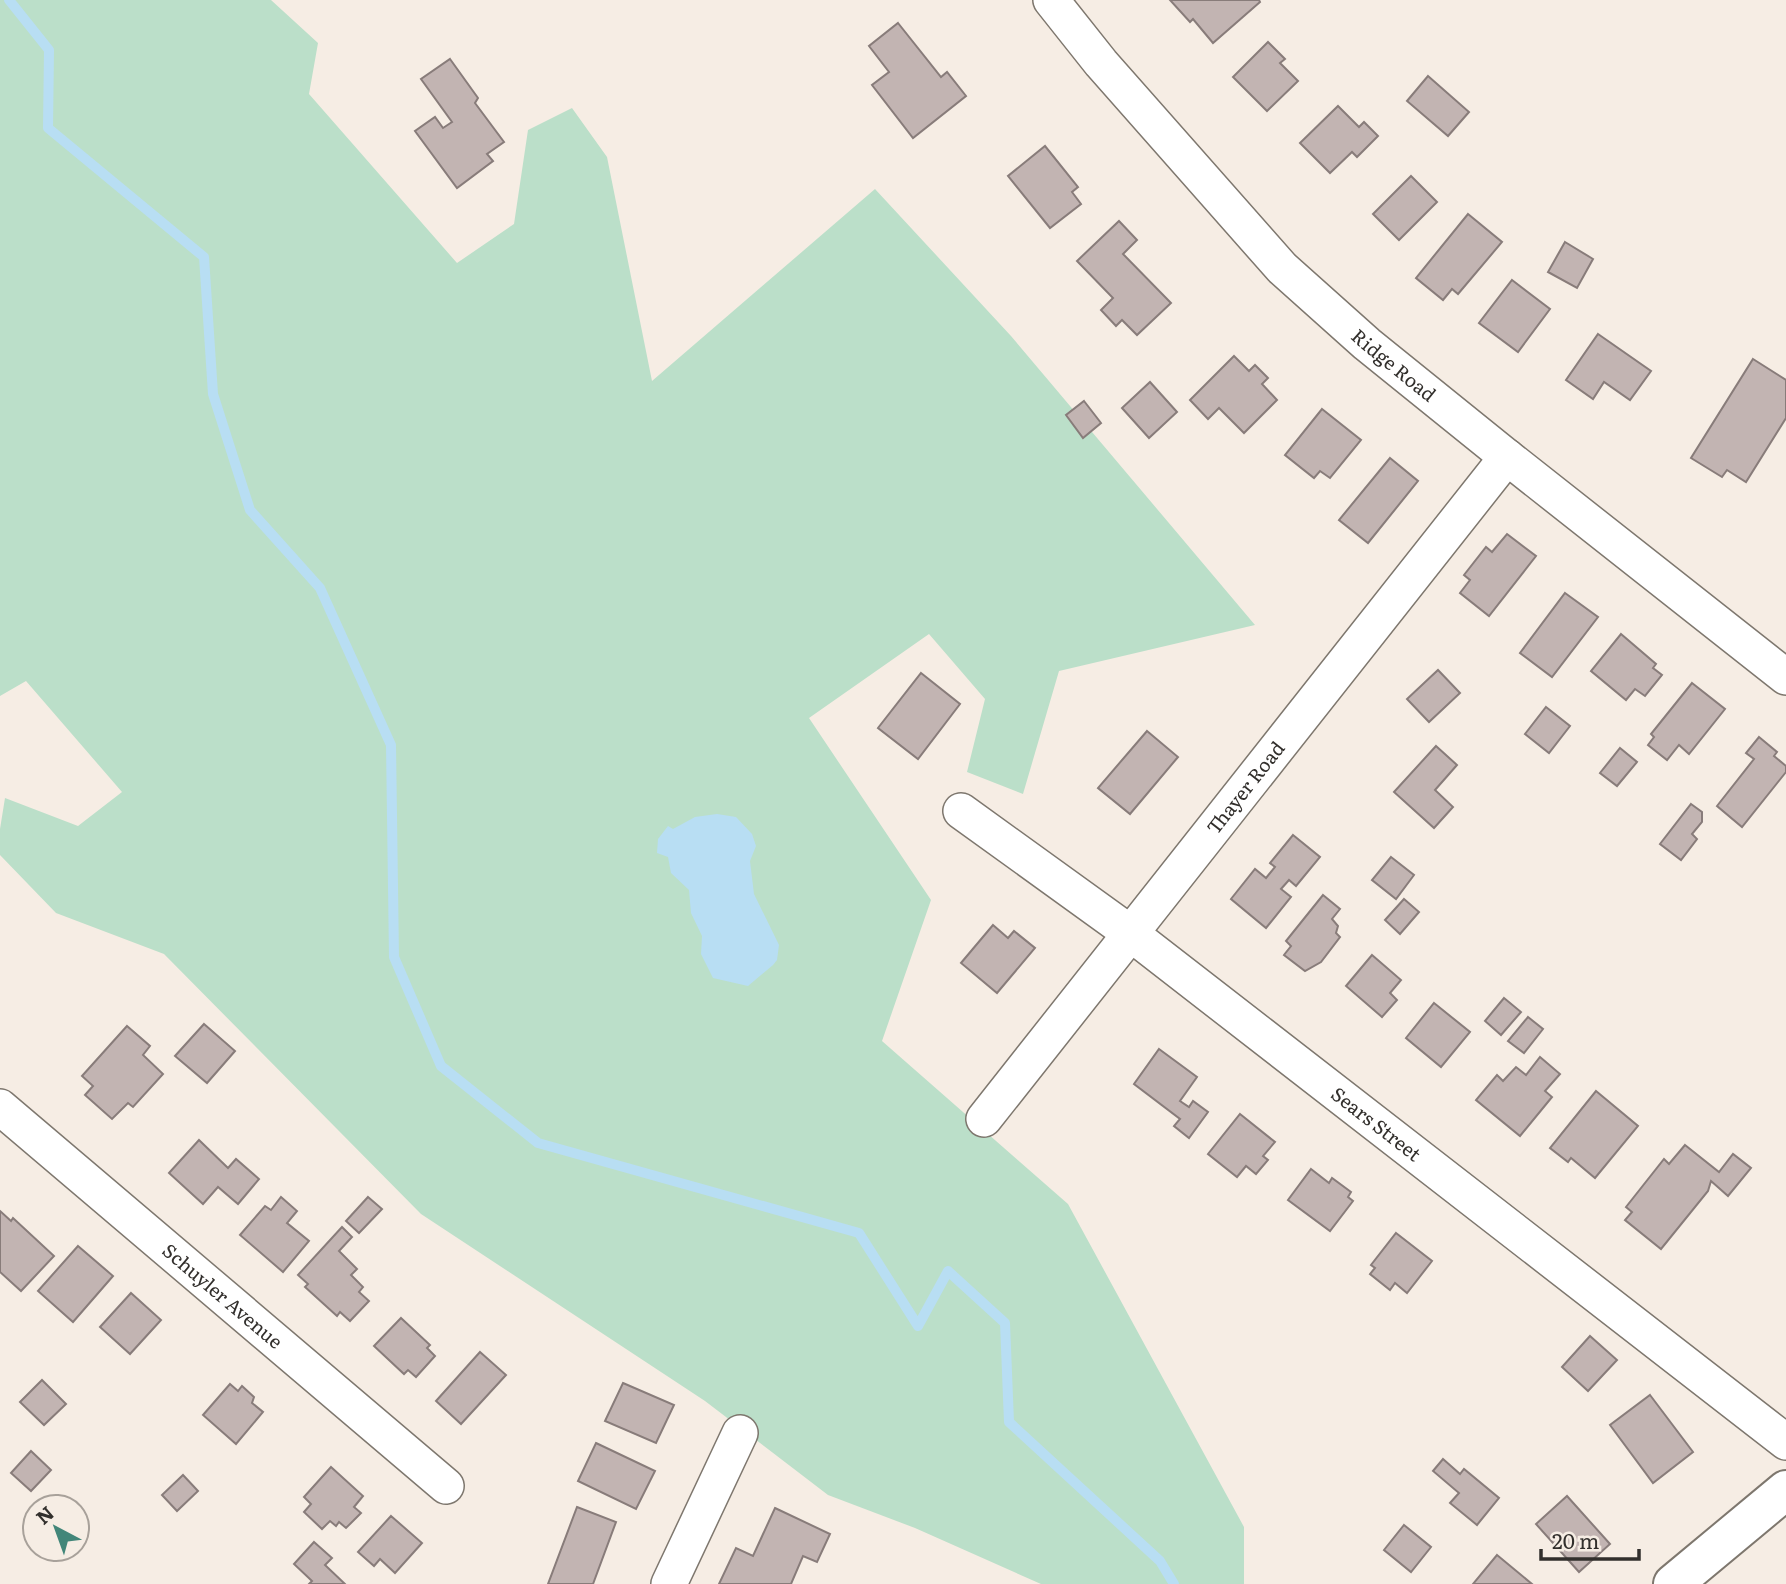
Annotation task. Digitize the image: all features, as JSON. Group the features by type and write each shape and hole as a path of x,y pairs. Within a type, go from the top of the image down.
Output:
{"main road":[{"path":"1673,1584 1786,1490"}],"street":[{"name":"Ridge Road","path":"1051,0 1101,63 1282,268 1367,344 1786,677"},
{"name":"Thayer Road","path":"984,1119 1507,457"},
{"name":"Sears Street","path":"961,811 1130,933 1786,1442"},
{"name":"Schuyler Avenue","path":"0,1107 446,1486"},
{"path":"668,1584 740,1433"}],"green space":[{"path":"0,0 271,0 318,43 309,94 457,263 514,224 528,130 572,108 607,157 652,381 875,189 1011,336 1255,625 1059,671 1023,794 967,772 985,699 929,634 809,718 931,900 882,1041 1068,1204 1244,1527 1244,1584 1041,1584 915,1528 828,1495 705,1401 421,1214 164,954 56,913 0,855 0,829 5,798 78,826 122,792 26,681 0,696"}],"water":[{"path":"717,814 736,817 752,834 756,846 750,861 754,894 779,945 777,960 748,986 713,978 701,954 702,936 691,913 689,890 671,873 668,857 657,853 658,839 668,826 673,829 695,817"}],"building":[{"path":"1170,0 1260,2 1213,43 1193,19 1190,22"},
{"path":"898,23 941,77 947,72 966,96 913,138 872,85 889,72 869,46"},
{"path":"1268,42 1285,59 1280,63 1298,81 1267,111 1233,77"},
{"path":"450,59 478,98 475,103 504,142 487,154 493,161 457,188 415,131 435,117 443,128 452,122 421,79"},
{"path":"1428,76 1469,112 1448,136 1407,101"},
{"path":"1338,106 1359,127 1364,122 1378,136 1357,157 1352,152 1330,173 1300,143"},
{"path":"1045,146 1078,187 1072,192 1081,204 1050,228 1008,176"},
{"path":"1411,176 1437,202 1399,240 1373,214"},
{"path":"1468,214 1502,242 1458,294 1452,289 1443,300 1416,278"},
{"path":"1119,221 1137,240 1123,254 1171,303 1137,335 1122,320 1116,326 1101,310 1113,298 1077,261"},
{"path":"1565,242 1593,259 1577,288 1548,272"},
{"path":"1512,280 1550,309 1518,352 1479,323"},
{"path":"1598,334 1651,371 1630,400 1604,382 1593,399 1566,380"},
{"path":"1234,356 1249,371 1255,365 1268,378 1262,384 1277,400 1244,433 1219,408 1208,419 1190,400"},
{"path":"1753,359 1786,380 1786,418 1746,482 1727,470 1722,477 1691,458"},
{"path":"1150,382 1177,412 1149,438 1122,408"},
{"path":"1084,401 1101,423 1083,438 1066,415"},
{"path":"1322,409 1361,440 1330,478 1320,471 1314,478 1285,455"},
{"path":"1390,458 1418,481 1368,543 1339,520"},
{"path":"1507,534 1536,556 1489,616 1460,593 1470,580 1464,575 1486,547 1492,552"},
{"path":"1565,593 1598,617 1552,677 1520,653"},
{"path":"1621,634 1656,664 1653,668 1662,675 1645,696 1635,689 1626,700 1591,671"},
{"path":"1438,670 1460,693 1429,722 1407,699"},
{"path":"921,673 960,704 918,759 878,728"},
{"path":"1692,683 1725,709 1689,754 1679,745 1667,760 1648,745 1654,737 1651,734"},
{"path":"1546,707 1570,726 1549,753 1525,734"},
{"path":"1147,731 1178,757 1130,814 1098,788"},
{"path":"1759,737 1777,752 1774,756 1786,766 1786,772 1742,827 1717,806 1754,759 1746,753"},
{"path":"1436,746 1457,765 1435,790 1453,807 1434,828 1394,792"},
{"path":"1620,748 1637,762 1617,786 1600,773"},
{"path":"1691,804 1702,812 1702,822 1692,834 1697,839 1681,860 1660,844"},
{"path":"1293,835 1320,857 1296,886 1289,880 1281,889 1291,897 1266,928 1231,899 1255,869 1266,878 1275,867 1270,863"},
{"path":"1391,857 1414,875 1396,899 1372,880"},
{"path":"1323,895 1340,909 1332,919 1338,926 1336,933 1340,937 1321,962 1305,971 1284,955 1291,946 1286,941"},
{"path":"1404,899 1419,912 1400,934 1385,920"},
{"path":"993,925 1008,938 1014,931 1035,948 997,993 961,963"},
{"path":"1372,955 1401,980 1390,993 1397,1000 1382,1017 1346,986"},
{"path":"1504,998 1521,1012 1501,1035 1485,1021"},
{"path":"1434,1003 1470,1032 1441,1067 1406,1038"},
{"path":"1528,1017 1543,1029 1524,1053 1508,1041"},
{"path":"204,1024 235,1051 207,1083 175,1056"},
{"path":"127,1026 150,1046 143,1055 163,1074 133,1107 128,1103 112,1119 85,1095 93,1086 82,1076"},
{"path":"1159,1049 1197,1077 1180,1101 1189,1107 1193,1101 1208,1112 1189,1138 1174,1126 1180,1119 1134,1084"},
{"path":"1540,1057 1560,1074 1545,1091 1552,1097 1520,1136 1476,1100 1497,1075 1503,1081 1516,1067 1526,1075"},
{"path":"1596,1091 1638,1126 1595,1178 1571,1158 1568,1162 1550,1148"},
{"path":"1240,1114 1275,1142 1263,1156 1268,1160 1256,1174 1246,1166 1237,1177 1208,1154"},
{"path":"199,1140 228,1168 236,1159 259,1179 238,1204 218,1187 203,1204 169,1173"},
{"path":"1685,1145 1719,1172 1733,1154 1751,1168 1728,1196 1711,1181 1708,1191 1661,1249 1625,1220 1632,1212 1626,1207 1664,1159 1669,1164"},
{"path":"1311,1169 1329,1183 1332,1178 1351,1192 1348,1197 1353,1201 1330,1231 1288,1200"},
{"path":"281,1197 297,1211 287,1223 309,1241 283,1272 240,1235 265,1206 271,1210"},
{"path":"368,1197 382,1209 359,1233 346,1221"},
{"path":"0,1211 11,1221 13,1218 54,1256 21,1291 0,1272"},
{"path":"342,1227 352,1237 339,1251 357,1269 351,1275 363,1287 359,1292 369,1301 350,1321 340,1312 337,1316 305,1287 308,1284 298,1275"},
{"path":"1396,1233 1432,1261 1407,1293 1395,1283 1390,1290 1370,1274 1375,1268 1371,1265"},
{"path":"78,1246 113,1276 73,1322 38,1291"},
{"path":"131,1293 161,1320 130,1354 100,1327"},
{"path":"401,1318 430,1345 427,1348 435,1356 416,1377 408,1370 404,1374 374,1346"},
{"path":"1590,1336 1617,1360 1588,1391 1562,1367"},
{"path":"480,1352 506,1375 461,1424 436,1401"},
{"path":"42,1380 66,1404 44,1425 20,1402"},
{"path":"623,1383 674,1405 656,1443 605,1421"},
{"path":"230,1384 238,1391 242,1386 254,1397 252,1403 263,1412 236,1444 203,1415"},
{"path":"1650,1395 1693,1452 1653,1483 1610,1425"},
{"path":"596,1443 655,1471 636,1509 578,1481"},
{"path":"31,1451 51,1470 31,1491 11,1473"},
{"path":"1443,1459 1460,1474 1464,1469 1499,1498 1477,1525 1450,1503 1459,1493 1433,1471"},
{"path":"331,1467 363,1496 354,1507 361,1513 346,1528 339,1522 336,1526 330,1521 322,1529 304,1512 311,1504 304,1497"},
{"path":"183,1475 198,1491 177,1511 162,1495"},
{"path":"1567,1496 1610,1544 1579,1572 1536,1524"},
{"path":"577,1507 616,1522 593,1584 548,1584"},
{"path":"775,1508 830,1534 817,1562 803,1556 791,1584 719,1584 736,1548 753,1556"},
{"path":"391,1516 422,1543 395,1573 380,1559 374,1566 358,1552"},
{"path":"1404,1525 1431,1547 1411,1572 1384,1550"},
{"path":"314,1542 332,1558 325,1565 345,1584 309,1584 312,1581 294,1564"},
{"path":"1497,1555 1532,1584 1473,1584"}],"waterway":[{"path":"9,0 49,50 48,128 204,257 213,394 250,510 320,588 391,745 394,957 441,1066 538,1143 859,1233 918,1326 948,1271 1005,1323 1009,1422 1160,1561 1174,1584"}]}
